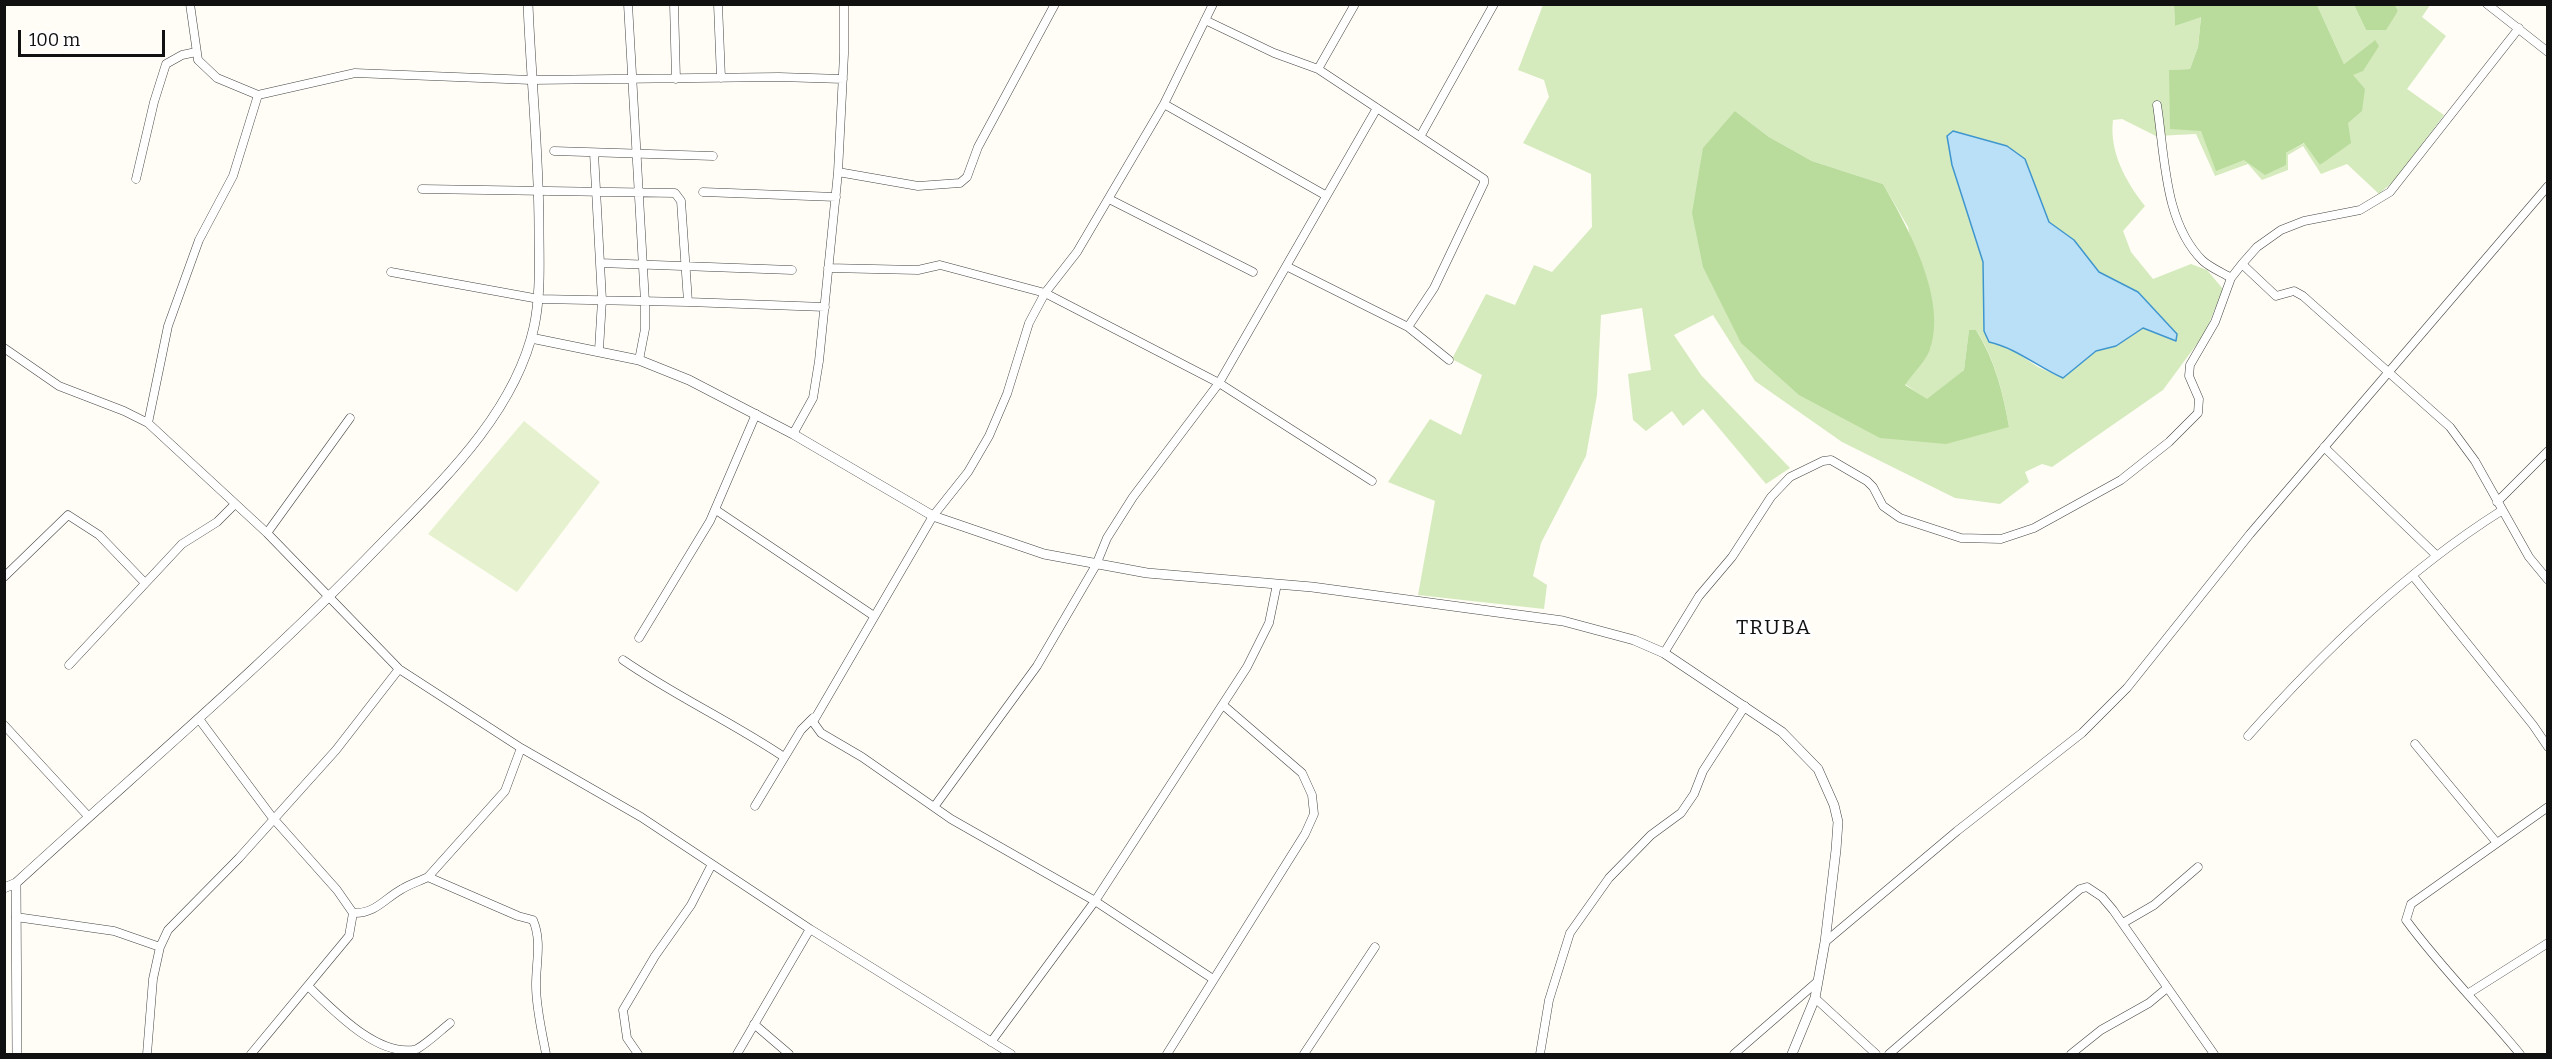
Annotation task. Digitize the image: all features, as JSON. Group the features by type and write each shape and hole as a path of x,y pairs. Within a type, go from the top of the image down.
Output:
{"street":[{"path":"190,4 198,60 217,78 258,94 355,74 531,80 843,79"},
{"path":"4,888 16,884 88,816 199,720 328,599 426,497 486,427 520,365 531,338 539,299 539,192 528,4"},
{"path":"628,4 645,302 645,329 639,360"},
{"path":"674,4 676,79"},
{"path":"718,4 721,78"},
{"path":"793,434 813,398 825,307 838,172 844,4"},
{"path":"838,172 918,186 960,183 967,177 978,147 1054,4"},
{"path":"755,806 801,730 813,718 933,516 968,472 989,436 1007,394 1029,323 1045,293 1077,252 1164,104 1213,4"},
{"path":"1318,69 1355,4"},
{"path":"1420,135 1494,4"},
{"path":"2487,4 2547,52"},
{"path":"1205,20 1274,53 1318,69 1479,174 1484,183 1434,288 1408,327"},
{"path":"1664,653 1698,596 1727,564 1771,497 1790,477 1823,461 1831,460 1867,481 1873,487 1883,506 1900,518 1935,531 1982,540 2001,539 2034,528 2121,480 2169,441 2198,412 2199,399 2189,376 2190,365 2215,322 2231,278 2242,264 2257,247 2281,230 2304,221 2360,210 2390,192 2519,28"},
{"path":"136,180 154,102 166,64 182,55 196,52"},
{"path":"148,423 168,326 199,240 233,176 258,94"},
{"path":"1164,104 1325,195"},
{"path":"2157,105 2170,192 2182,233 2204,262 2231,278"},
{"path":"934,807 1037,666 1095,565 1107,538 1133,497 1219,383 1288,267 1325,195 1377,108"},
{"path":"554,151 712,156"},
{"path":"594,153 602,300 599,350"},
{"path":"1825,942 2097,718 2142,670 2387,371 2547,186"},
{"path":"422,189 675,193 679,196 688,302"},
{"path":"703,192 836,197"},
{"path":"1109,199 1252,272"},
{"path":"600,263 792,270"},
{"path":"2242,264 2276,296 2294,291 2303,296 2450,427 2475,461 2529,557 2547,580"},
{"path":"828,268 918,270 940,265 1045,293 1219,383 1372,481"},
{"path":"1288,267 1408,327 1449,360"},
{"path":"391,272 539,299 825,307"},
{"path":"531,338 599,350 639,360 689,380 793,434 933,516 1044,554 1095,565 1194,578 1277,584 1563,621 1634,640 1664,653 1745,706 1801,749 1818,769 1834,805 1837,831 1825,942 1815,998 1792,1054"},
{"path":"4,348 59,386 124,411 148,423 267,533 328,599 399,669 520,748 641,817 810,929 1011,1054"},
{"path":"639,638 716,510 756,414"},
{"path":"267,533 350,418"},
{"path":"2324,447 2436,555"},
{"path":"2497,502 2546,456"},
{"path":"69,664 182,544 217,522 235,504"},
{"path":"716,510 874,616"},
{"path":"2248,736 2350,629 2436,555 2501,510"},
{"path":"4,577 68,515 99,535 145,583"},
{"path":"2413,576 2533,725 2547,747"},
{"path":"991,1042 1095,901 1247,667 1269,623 1277,584"},
{"path":"623,660 659,685 744,730 784,757"},
{"path":"147,1054 153,979 160,947 168,930 238,858 272,817 336,750 399,669"},
{"path":"1167,1054 1305,834 1314,814 1312,795 1302,773 1223,705"},
{"path":"1540,1054 1549,1000 1570,933 1609,878 1651,835 1681,813 1694,794 1703,771 1745,706"},
{"path":"813,718 814,726 821,733 862,757 934,807 1095,901 1213,979"},
{"path":"199,720 272,817 337,890 353,913 349,936 251,1054"},
{"path":"4,725 88,816"},
{"path":"2415,744 2497,843"},
{"path":"353,913 363,913 383,905 401,890 428,877 505,792 520,748"},
{"path":"2520,1054 2469,993 2429,951 2406,920 2411,904 2547,807"},
{"path":"638,1054 627,1038 623,1010 655,956 690,905 712,864"},
{"path":"2123,923 2154,905 2198,867"},
{"path":"428,877 518,916 533,920 537,929 539,956 536,986 546,1054"},
{"path":"16,884 17,1054"},
{"path":"1889,1054 2080,889 2087,887 2102,897 2123,923 2214,1054"},
{"path":"16,917 114,931 160,947"},
{"path":"737,1054 810,929"},
{"path":"2469,993 2547,943"},
{"path":"1304,1054 1375,947"},
{"path":"1734,1054 1817,982"},
{"path":"308,986 368,1044 385,1052 402,1053 416,1049 450,1023"},
{"path":"2071,1054 2101,1030 2149,1003 2167,988"},
{"path":"1815,998 1876,1054"},
{"path":"754,1024 789,1054"}],"green space":[{"path":"1543,5 2174,5 2175,26 2201,16 2198,47 2190,69 2170,70 2201,131 2244,160 2286,153 2305,143 2321,165 2348,123 2353,75 2375,40 2344,64 2317,5 2354,5 2366,30 2398,12 2395,5 2430,5 2422,17 2446,36 2407,89 2444,115 2395,180 2379,194 2347,164 2321,174 2303,146 2288,155 2288,170 2262,180 2248,164 2215,176 2196,134 2156,136 2122,119 2113,120 2112,132 2120,166 2131,187 2145,206 2123,231 2131,252 2153,279 2191,264 2207,270 2223,289 2205,333 2163,390 2052,467 2042,464 2025,472 2029,482 2000,504 1955,498 1842,442 1755,381 1713,315 1674,335 1701,375 1790,468 1766,484 1703,409 1683,426 1672,411 1646,431 1633,420 1628,374 1651,370 1642,308 1601,315 1597,395 1586,456 1541,543 1533,576 1547,585 1544,609 1418,595 1435,501 1388,482 1430,419 1461,435 1482,375 1452,359 1486,294 1515,305 1534,265 1552,272 1592,227 1591,174 1523,143 1549,97 1544,80 1518,70","holes":["1735,111 1769,137 1812,161 1883,184 1908,227 1931,347 1905,384 1927,400 1964,370 1969,330 1976,330 1983,341 1997,377 2009,427 1741,343","2039,201 2049,222 2074,240 2099,272 2138,292 2177,334 2176,341 2143,328 2116,346 2096,351 2063,378 2038,367 1984,331 1983,262"]},
{"path":"2174,5 2317,5 2344,64 2375,40 2379,46 2363,71 2353,75 2365,89 2362,111 2348,123 2351,143 2320,165 2304,143 2286,153 2286,165 2265,175 2244,160 2216,171 2201,131 2170,129 2169,70 2190,69 2198,47 2201,17 2175,26"},
{"path":"2354,5 2395,5 2398,11 2386,30 2366,30"},
{"path":"1735,111 1769,137 1812,161 1883,184 1922,262 1933,306 1934,326 1931,346 1924,361 1905,385 1927,399 1964,370 1969,330 1976,330 1983,341 1997,377 2009,427 1946,444 1880,438 1799,395 1741,343 1703,267 1692,213 1703,148"},
{"path":"524,421 600,482 517,592 428,534"}],"water":[{"path":"1953,131 2007,146 2025,159 2049,222 2074,240 2099,272 2138,292 2177,334 2176,341 2143,328 2116,346 2096,351 2063,378 2018,353 1989,342 1984,331 1983,262 1952,165 1947,136"}],"district":[{"name":"TRUBA","path":"1774,628"}]}
